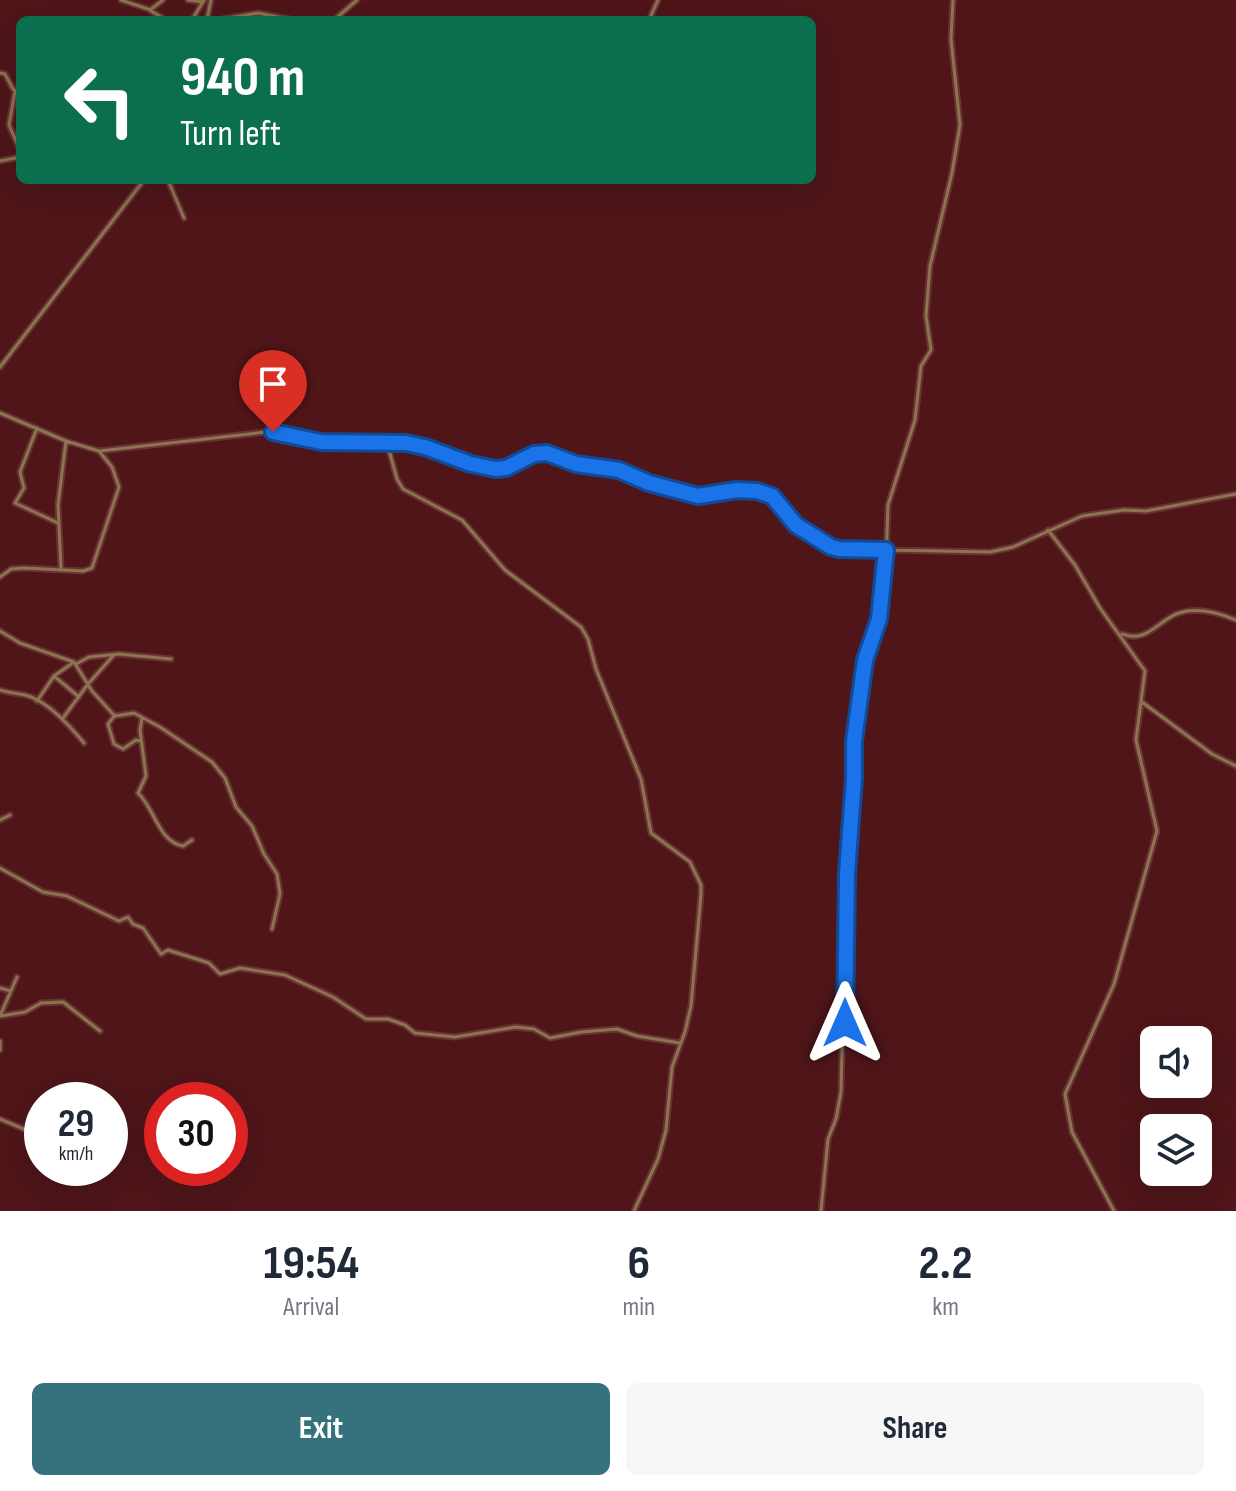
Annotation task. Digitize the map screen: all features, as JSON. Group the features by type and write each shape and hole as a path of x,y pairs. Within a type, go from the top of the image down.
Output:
{"street":[{"path":"121,0 159,16"},
{"path":"150,11 163,0"},
{"path":"188,0 203,1"},
{"path":"339,16 357,0"},
{"path":"821,1211 827,1143 836,1119 842,1081 847,874 855,732 865,660 879,619 889,498 915,420 922,364 931,350 926,316 930,266 960,125 951,37 953,0"},
{"path":"240,16 258,13 273,16"},
{"path":"0,73 5,74 16,90"},
{"path":"16,102 10,128 16,141"},
{"path":"0,367 141,184"},
{"path":"171,184 184,218"},
{"path":"0,413 66,441 99,451 266,432 321,442 386,442 425,447 455,459 496,469 506,468 534,454 547,453 576,464 619,470 649,483 698,496 737,490 757,491 772,496 796,525 839,549 990,552 1013,547 1082,516 1124,510 1146,511 1236,494"},
{"path":"37,428 20,472 24,488 15,503 58,523"},
{"path":"61,569 59,488 66,441"},
{"path":"386,442 403,489 462,520 505,570 567,614 587,636 594,664 641,779 651,833 687,858 701,888 693,990 688,1022 672,1067 668,1123 662,1148 634,1211"},
{"path":"0,577 12,569 83,571 92,568 118,494 118,480 99,451"},
{"path":"1048,530 1075,565 1100,608 1145,671 1136,740 1157,831 1114,984 1065,1094 1072,1132 1114,1211"},
{"path":"1119,633 1135,637 1142,635 1169,618 1188,611 1210,612 1236,620"},
{"path":"0,631 20,643 75,663 88,684 115,715"},
{"path":"37,701 54,676 89,657 132,654 171,659"},
{"path":"63,718 114,655"},
{"path":"54,676 79,698"},
{"path":"0,690 27,695 37,701 63,718 84,743"},
{"path":"1142,702 1212,754 1236,766"},
{"path":"142,741 136,740 123,749 114,744 108,724 115,715 129,712 142,718 191,746 212,762 227,780 239,812 251,824 277,874 280,894 272,929"},
{"path":"142,718 146,776 138,793 149,804 170,841 183,846 192,840"},
{"path":"0,820 10,815"},
{"path":"0,868 43,892 67,896 119,921 128,917 133,924 143,928 160,954 172,950 209,963 220,974 240,968 292,978 333,997 366,1019 388,1019 405,1025 415,1033 455,1037 484,1031 528,1028 550,1038 623,1029 637,1036 680,1043"},
{"path":"17,977 0,1016 25,1012 38,1003 63,1002 100,1031"},
{"path":"0,988 11,991"},
{"path":"0,1041 0,1050"},
{"path":"0,1119 24,1129"}],"route":[{"path":"273,432 321,442 406,443 496,469 506,468 534,454 547,453 576,464 619,470 649,483 698,496 737,490 764,492 772,496 796,525 831,547 886,550 879,619 865,660 854,741 847,874 845,1023"}]}
